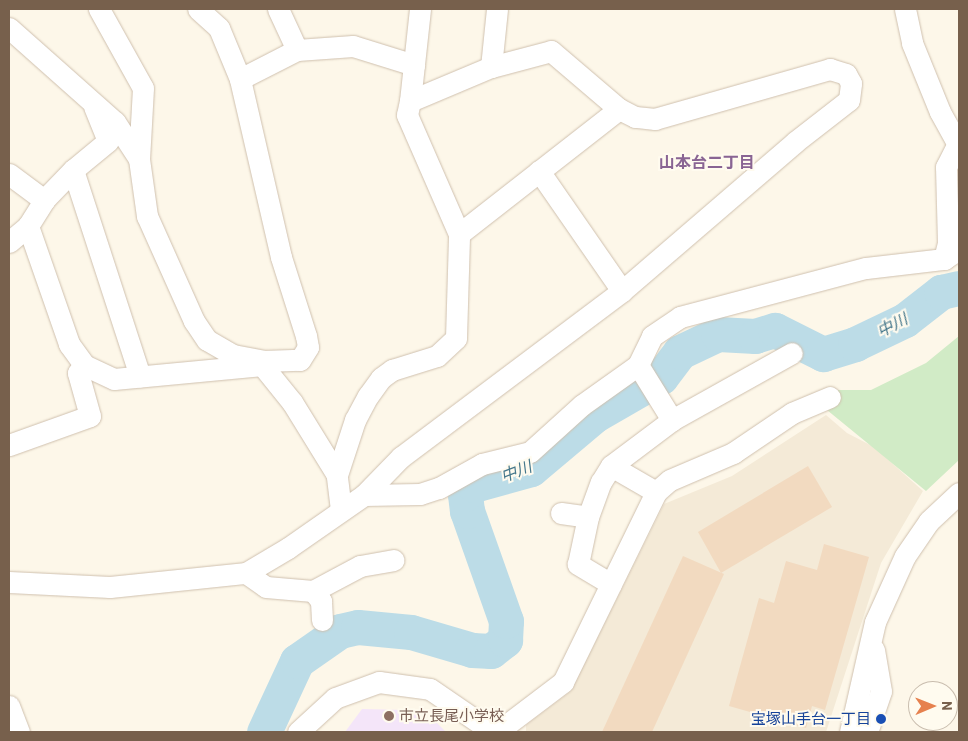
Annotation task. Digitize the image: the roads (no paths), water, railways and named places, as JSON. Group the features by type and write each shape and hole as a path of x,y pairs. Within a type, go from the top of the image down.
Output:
{"street":[{"path":"99,9 142,88 139,159 147,216 200,331 223,351 262,363 292,402 337,475"},
{"path":"28,226 69,344 84,365 114,379 300,360 308,347 280,257 240,79 219,28 198,9"},
{"path":"278,9 296,50"},
{"path":"341,510 337,475 355,420 381,378 392,370 437,356 456,338 459,234 407,115 420,9"},
{"path":"491,67 497,9"},
{"path":"364,494 420,494 439,488 482,464 530,452 582,405 638,365 652,336 680,317 698,310 866,268 952,254 948,242 946,167 958,142 940,112 912,43 905,9"},
{"path":"9,28 116,122 139,159"},
{"path":"240,79 296,50 353,46 414,65"},
{"path":"9,582 110,587 246,573 288,548 364,494 401,456 622,291 795,142 848,100 851,83 846,74 830,68 655,119 635,117 619,108 551,51 491,67 410,100"},
{"path":"9,242 28,226 44,200 73,170 108,141 92,102"},
{"path":"459,234 619,108"},
{"path":"73,170 140,376"},
{"path":"539,172 622,291"},
{"path":"9,174 44,200"},
{"path":"611,584 578,564 588,517 601,482 611,466 672,420 792,353"},
{"path":"9,445 90,416 78,373 84,365"},
{"path":"638,365 672,420"},
{"path":"298,732 336,698 379,682 430,688 495,732 562,682 656,492 670,480 733,453 792,413 830,397"},
{"path":"611,466 656,492"},
{"path":"850,732 875,622 905,556 928,521 959,493"},
{"path":"560,513 588,517"},
{"path":"246,573 266,588 313,591 360,566 393,560"},
{"path":"313,591 321,600 322,620"},
{"path":"866,732 881,691 872,637"},
{"path":"9,706 19,732"}],"waterway":[{"name":"中川","path":"264,732 297,661 340,631 358,627 411,632 472,650 491,651 505,640 506,621 467,511 465,494 474,485 531,469 595,415 661,377 680,352 718,334 755,336 775,330 823,354 855,344 905,320 941,292 959,288"}],"place":[{"name":"市立長尾小学校","path":"389,716"},
{"name":"宝塚山手台一丁目","path":"881,719"}],"district":[{"name":"山本台二丁目","path":"707,162"}]}
